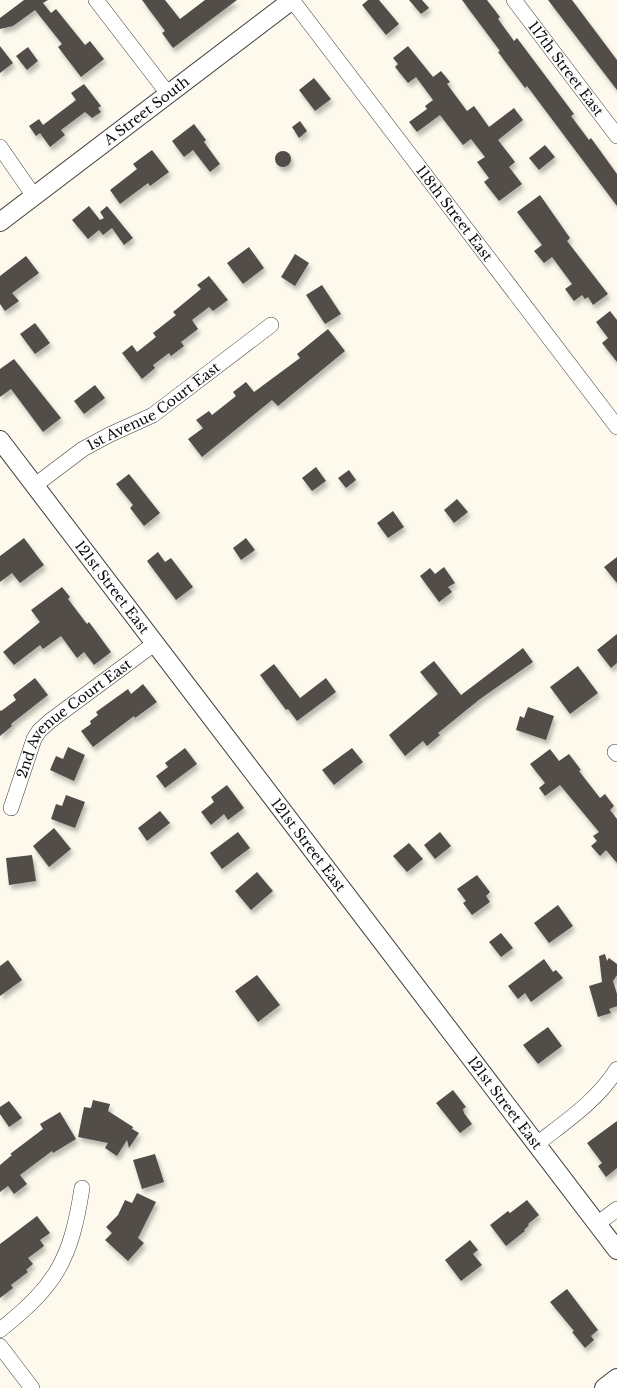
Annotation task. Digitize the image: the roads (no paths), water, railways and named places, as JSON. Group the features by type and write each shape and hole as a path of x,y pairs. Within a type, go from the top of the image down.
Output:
{"street":[{"path":"96,0 169,95"},
{"name":"A Street South","path":"0,222 292,0"},
{"name":"118th Street East","path":"292,0 617,427"},
{"name":"117th Street East","path":"514,0 617,136"},
{"path":"0,147 34,196"},
{"name":"1st Avenue Court East","path":"34,486 83,449 109,435 153,415 271,325"},
{"name":"121st Street East","path":"0,440 617,1250"},
{"name":"2nd Avenue Court East","path":"11,808 34,739 39,731 50,721 154,644"},
{"path":"537,1144 586,1105 607,1085 617,1069"},
{"path":"0,1330 21,1314 53,1279 71,1243 82,1188"},
{"path":"597,1224 617,1209"},
{"path":"0,1346 32,1388"},
{"path":"604,1388 617,1378"}]}
